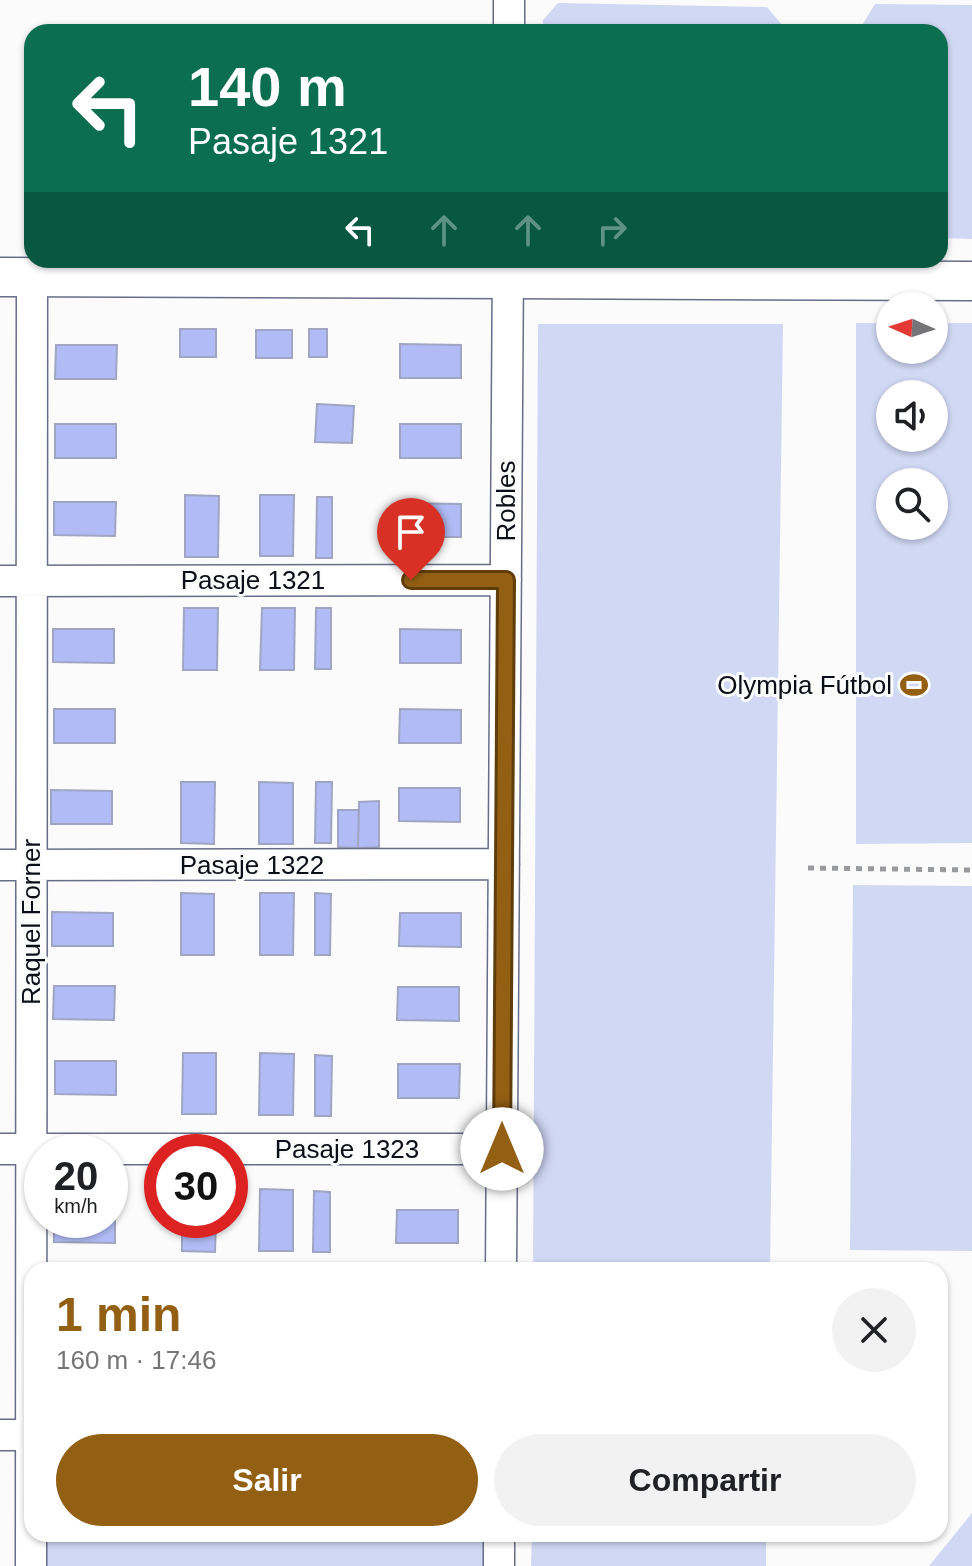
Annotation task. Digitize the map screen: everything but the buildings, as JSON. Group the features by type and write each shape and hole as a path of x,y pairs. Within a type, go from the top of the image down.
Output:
{"street":[{"path":"509,0 509,24"},
{"path":"16,278 508,270 972,281"},
{"name":"Robles","path":"501,1262 508,270"},
{"name":"Raquel Forner","path":"16,278 32,580 31,1134"},
{"name":"Pasaje 1321","path":"0,581 506,580"},
{"name":"Pasaje 1322","path":"0,865 504,864"},
{"name":"Pasaje 1323","path":"0,1149 24,1149"},
{"name":"Pasaje 1323","path":"128,1149 502,1149"},
{"name":"Raquel Forner","path":"31,1238 31,1262"},
{"path":"0,1435 24,1435"},
{"name":"Raquel Forner","path":"31,1542 31,1566"},
{"path":"499,1542 499,1566"}],"path":[{"path":"808,868 972,870"}],"shaded area":[{"path":"558,3 767,7 781,24 543,24"},
{"path":"875,4 972,5 972,239 948,238 948,24 863,24"},
{"name":"Olympia Fútbol","path":"856,323 876,323 876,364 948,364 948,323 972,323 972,843 856,844"},
{"path":"538,324 783,324 770,1262 533,1262"},
{"path":"853,885 972,886 972,1251 850,1250"},
{"path":"972,1513 972,1566 929,1566"},
{"path":"44,1542 488,1542 488,1566 43,1566"},
{"path":"532,1542 766,1542 766,1566 531,1566"}],"place":[{"name":"Olympia Fútbol","path":"914,685"}],"route":[{"path":"411,580 506,580 502,1149"}]}
